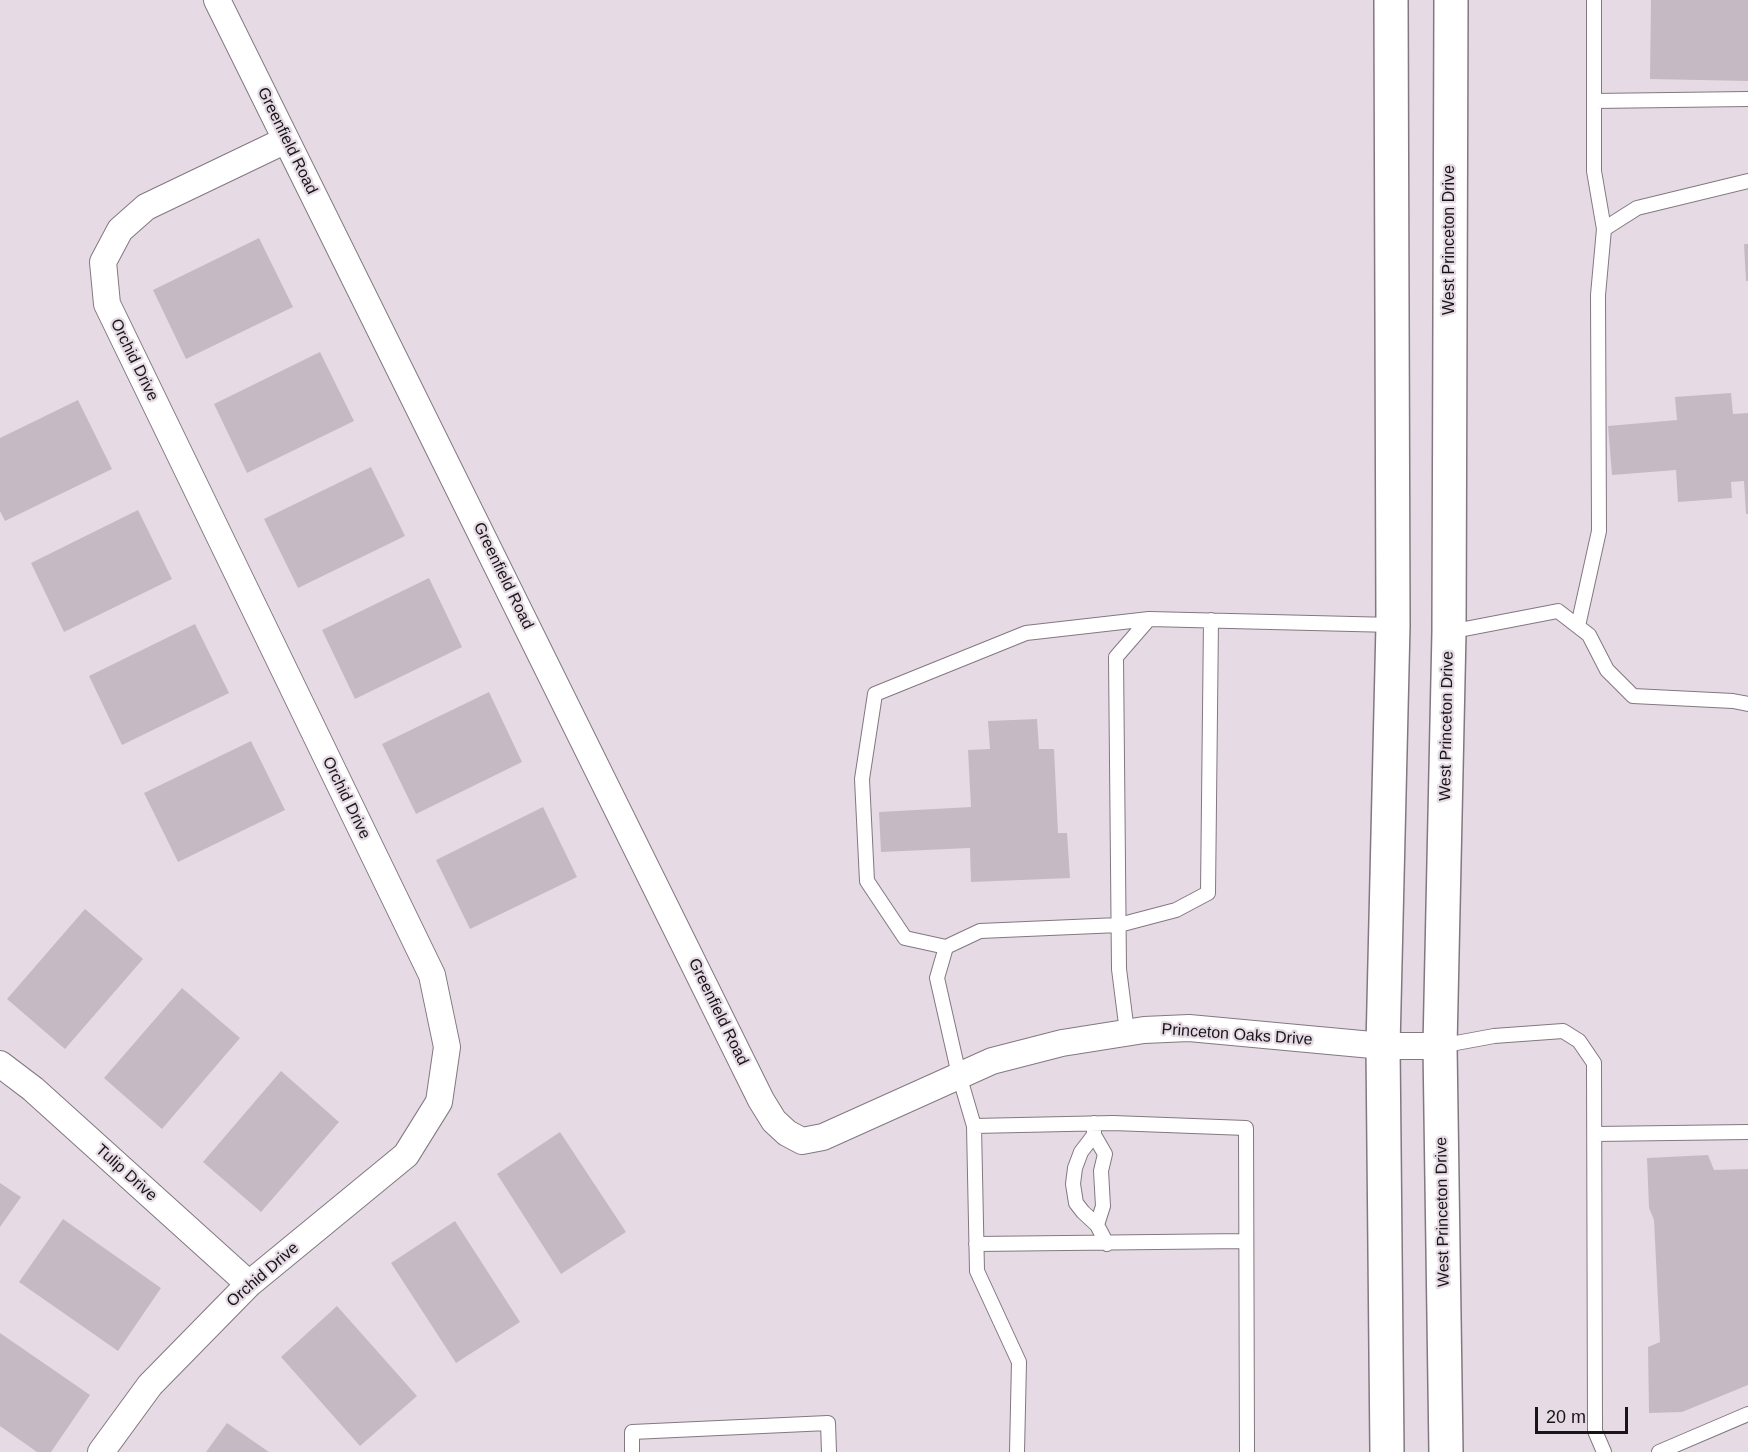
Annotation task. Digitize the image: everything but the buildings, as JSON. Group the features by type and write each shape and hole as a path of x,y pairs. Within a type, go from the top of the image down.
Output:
{"highway":[{"path":"1387,1452 1383,1046 1393,625 1391,0"},
{"name":"West Princeton Drive","path":"1446,1452 1440,1046 1449,632 1451,0"}],"street":[{"name":"Greenfield Road","path":"217,0 434,434 761,1100 774,1121 787,1133 802,1141"},
{"name":"Orchid Drive","path":"101,1452 150,1385 249,1284 406,1155 439,1102 447,1047 432,975 107,304 103,262 120,230 146,207 286,140"},
{"name":"Princeton Oaks Drive","path":"802,1141 823,1137 843,1129 992,1061 1062,1043 1127,1032 1189,1028 1383,1046 1440,1046"},
{"name":"Tulip Drive","path":"0,1064 33,1089 249,1284"}],"lane":[{"path":"1578,626 1599,531 1598,296 1604,229 1594,171 1594,0"},
{"path":"1594,100 1748,99"},
{"path":"1604,229 1637,208 1748,182"},
{"path":"1449,632 1558,611 1589,635 1607,670 1633,696 1733,701 1748,704"},
{"path":"1210,620 1208,893 1176,910 1119,925 980,931 946,947 905,938 867,880 862,779 874,694 1026,633 1149,619 1210,620 1393,625"},
{"path":"1127,1032 1119,969 1116,657 1149,619"},
{"path":"946,947 937,978 959,1075 974,1126 977,1271 1019,1362 1017,1452"},
{"path":"1440,1046 1494,1036 1563,1031 1579,1041 1594,1063 1595,1431 1604,1452"},
{"path":"974,1126 1094,1129 1246,1128 1247,1452"},
{"path":"1094,1129 1105,1154 1101,1171 1103,1206 1097,1225"},
{"path":"1094,1129 1080,1152 1073,1184 1076,1203 1097,1225 1107,1244"},
{"path":"1595,1134 1748,1132"},
{"path":"976,1244 1245,1241"},
{"path":"1659,1452 1748,1414"},
{"path":"632,1452 632,1432 828,1423 829,1452"}]}
